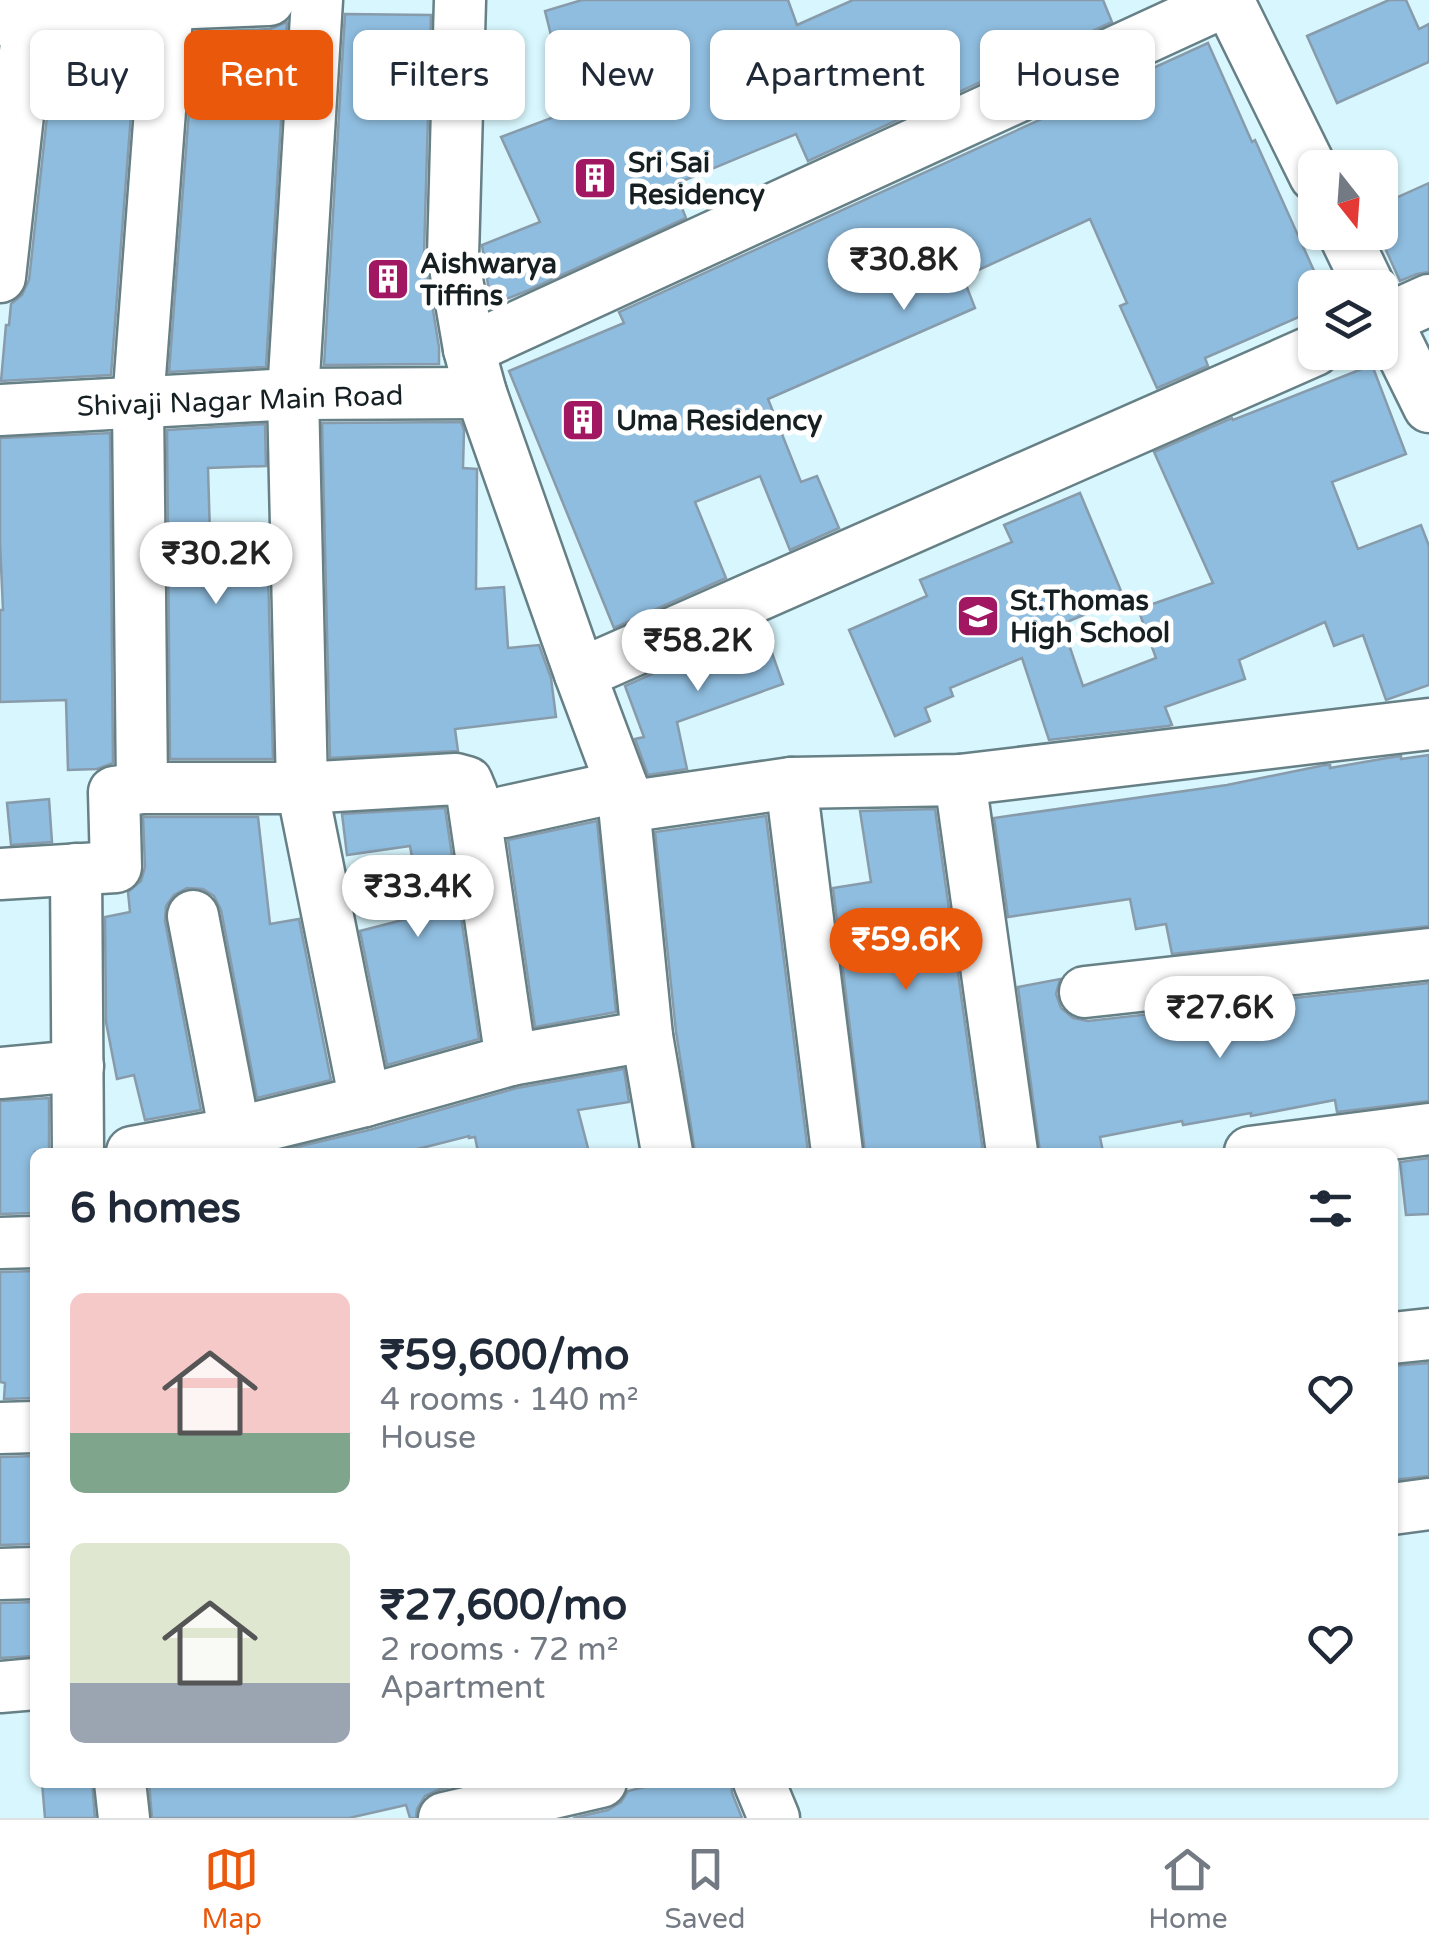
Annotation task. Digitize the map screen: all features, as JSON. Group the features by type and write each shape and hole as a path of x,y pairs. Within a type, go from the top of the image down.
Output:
{"street":[{"path":"0,277 14,18 168,4 269,0"},
{"path":"317,0 293,394 302,788 364,1101"},
{"path":"460,0 453,256 475,371 624,797 647,1036 666,1148"},
{"path":"475,371 1228,0 1302,150"},
{"path":"142,788 138,403 168,4"},
{"path":"1398,330 1429,407"},
{"path":"580,674 1298,357"},
{"name":"Shivaji Nagar Main Road","path":"0,410 293,394 475,371"},
{"path":"504,812 791,783 960,780 1429,724"},
{"path":"0,874 116,867 114,792 142,788 302,788 456,779 467,782 472,794 511,1060"},
{"path":"960,780 1011,1148"},
{"path":"791,783 837,1148"},
{"path":"76,869 78,1148"},
{"path":"192,916 235,1133"},
{"path":"1085,992 1429,954"},
{"path":"154,1148 235,1133 511,1060 647,1036"},
{"path":"0,1073 78,1066"},
{"path":"1281,1148 1429,1129"},
{"path":"0,1243 30,1242"},
{"path":"1398,1337 1429,1334"},
{"path":"0,1428 30,1427"},
{"path":"1398,1508 1429,1504"},
{"path":"0,1574 30,1573"},
{"path":"0,1687 30,1684"},
{"path":"121,1788 124,1818"},
{"path":"444,1818 576,1788"}],"building":[{"path":"582,0 788,0 797,25 853,0 1103,0 1112,22 1095,30 980,30 980,82 960,92 960,30 710,30 710,120 898,120 808,161 796,134 673,185 686,218 491,305 482,245 540,222 501,137 546,120 690,120 690,30 550,30 545,11"},
{"path":"1389,0 1406,0 1419,29 1429,24 1429,62 1337,103 1307,36"},
{"path":"345,14 431,15 431,30 353,30 353,120 428,120 424,255 439,364 324,365"},
{"path":"287,22 287,30 245,30 270,29"},
{"path":"1208,43 1298,235 1298,250 1305,250 1314,270 1298,270 1298,317 1205,358 1208,366 1157,388 1120,306 1127,303 1090,219 963,277 975,308 768,399 801,482 817,476 839,528 790,550 760,476 695,502 726,578 614,628 509,371 624,323 619,312 1039,120 1155,120 1155,67"},
{"path":"47,120 131,120 111,375 1,381 11,304 22,295 29,280"},
{"path":"188,120 281,120 266,367 169,372"},
{"path":"1429,183 1429,272 1400,281 1386,250 1398,250 1398,197"},
{"path":"1359,370 1374,370 1406,454 1332,482 1358,549 1421,525 1429,546 1429,685 1386,700 1363,635 1334,646 1325,622 1239,660 1245,679 1165,707 1172,725 1049,740 1022,658 950,688 953,696 925,708 930,721 895,736 849,630 927,596 920,580 1012,542 1004,525 1080,493 1124,598 1062,624 1083,686 1156,658 1138,609 1213,583 1154,452"},
{"path":"461,422 463,468 477,469 476,589 504,587 508,648 539,645 551,678 556,717 455,729 458,751 330,758 322,423"},
{"path":"265,424 266,466 208,468 210,535 267,533 273,759 170,759 167,430"},
{"path":"110,433 113,763 97,769 68,770 66,700 0,702 0,438"},
{"path":"762,625 783,684 677,722 687,769 648,775 635,739 644,737 625,686"},
{"path":"1429,755 1429,926 1172,954 1166,924 1136,929 1130,899 1008,917 994,818 1227,785 1325,765 1330,768"},
{"path":"49,799 52,842 11,845 7,803"},
{"path":"445,808 479,1039 387,1065 360,931 422,915 410,846 347,855 342,814"},
{"path":"935,809 982,1148 865,1148 833,888 871,882 860,811"},
{"path":"766,816 808,1148 694,1148 676,1032 655,832"},
{"path":"143,817 258,817 270,924 299,919 331,1080 257,1098 221,910 214,896 203,889 187,888 174,895 166,906 165,921 201,1110 145,1120 134,1075 117,1079 106,1022 105,917 130,912 128,892 141,881 145,867"},
{"path":"597,821 616,1012 535,1027 508,840"},
{"path":"1060,979 1056,994 1061,1008 1073,1018 1088,1021 1429,983 1429,1101 1337,1112 1335,1100 1251,1116 1183,1125 1182,1121 1100,1137 1102,1148 1039,1148 1018,987"},
{"path":"624,1069 629,1102 578,1110 588,1148 477,1148 475,1137 469,1136 422,1148 293,1148 373,1129 517,1088"},
{"path":"49,1098 49,1148 30,1148 30,1213 0,1214 0,1101"},
{"path":"1429,1158 1429,1214 1406,1215 1400,1162"},
{"path":"30,1271 30,1398 4,1399 5,1383 0,1382 0,1272"},
{"path":"1429,1363 1429,1476 1398,1479 1398,1366"},
{"path":"30,1456 30,1544 0,1545 0,1457"},
{"path":"30,1602 30,1656 0,1658 0,1603"},
{"path":"42,1788 92,1788 95,1818 45,1818"},
{"path":"150,1788 446,1788 425,1796 416,1818 410,1818 406,1805 349,1818 152,1818"},
{"path":"732,1788 742,1818 573,1818 608,1810 621,1802 628,1791"}],"place":[{"name":"Sri Sai Residency","path":"595,178"},
{"name":"Aishwarya Tiffins","path":"388,279"},
{"name":"Uma Residency","path":"583,420"},
{"name":"St.Thomas High School","path":"978,616"}]}
